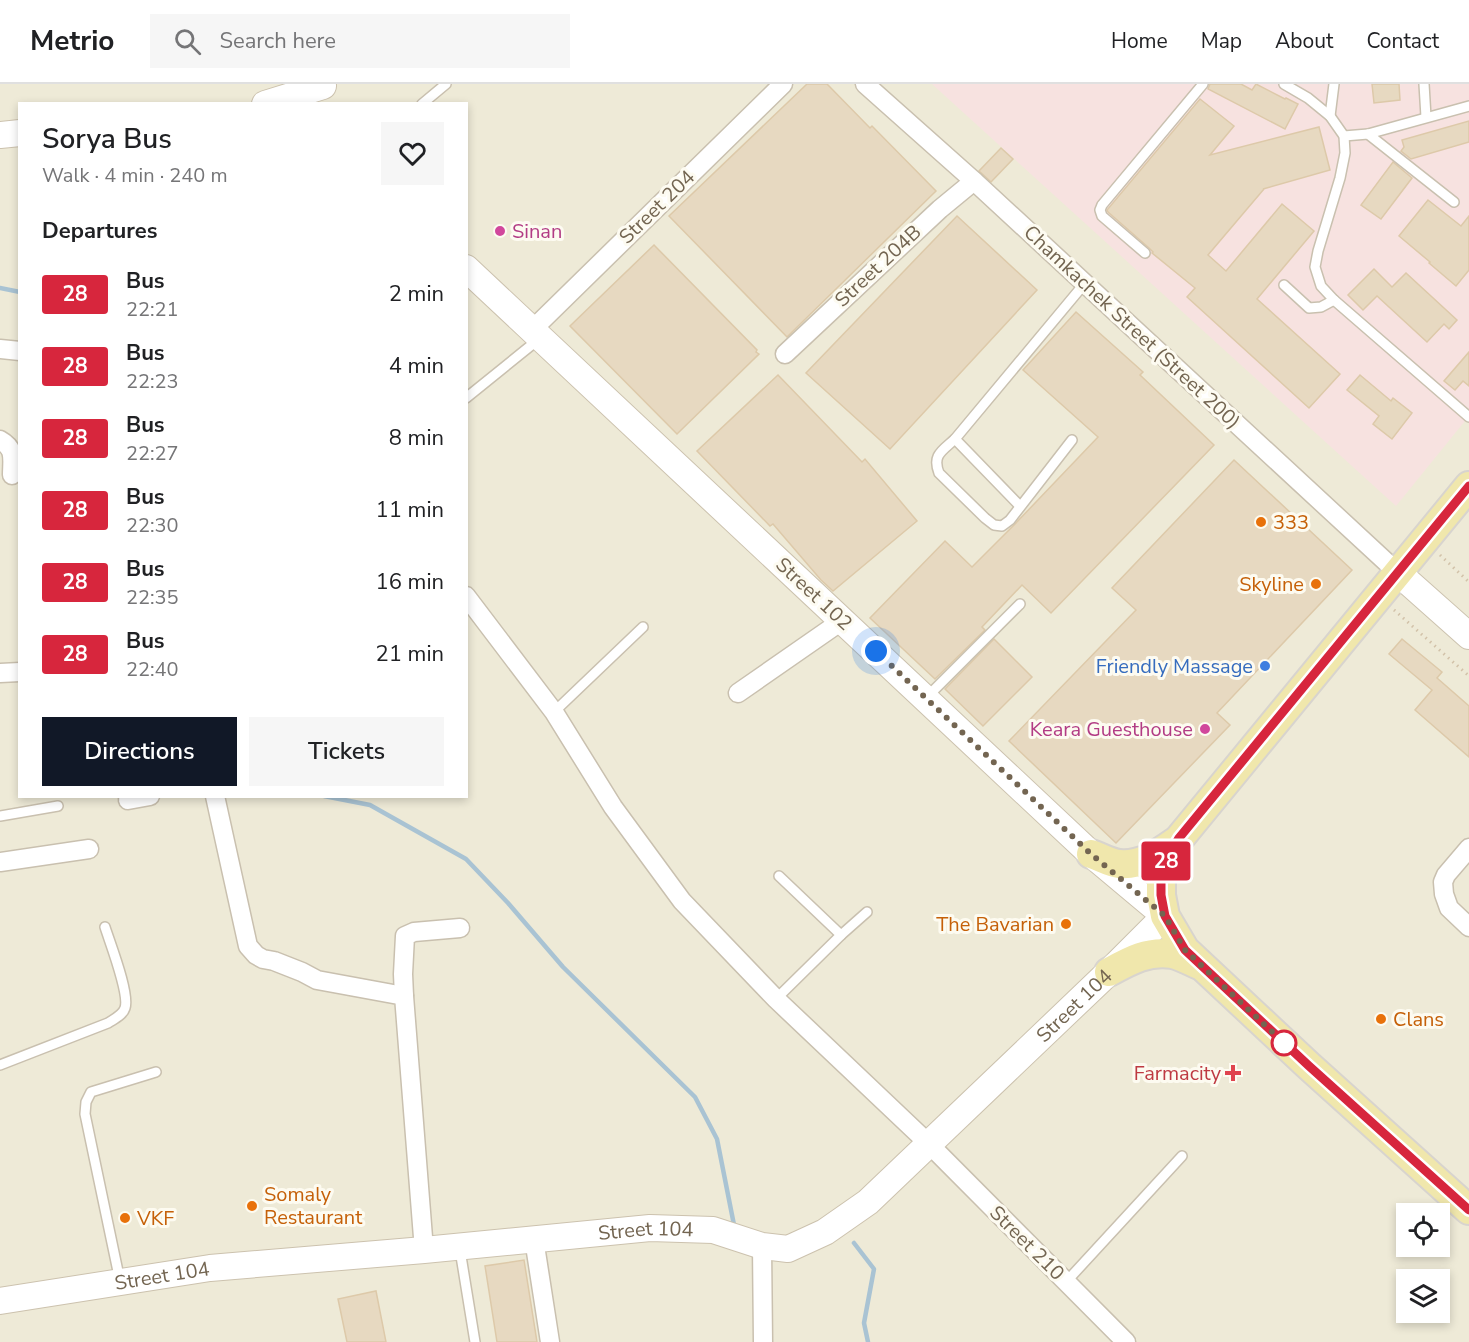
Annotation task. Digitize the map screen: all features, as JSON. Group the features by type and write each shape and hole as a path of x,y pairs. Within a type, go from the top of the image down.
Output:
{"main road":[{"path":"1469,486 1179,838 1161,870 1161,895 1165,916 1185,950 1309,1066 1469,1210"},
{"path":"1091,854 1117,864 1135,863 1154,857 1179,838"},
{"path":"1108,972 1134,958 1155,953 1174,954 1201,965"}],"street":[{"name":"Street 204","path":"536,333 783,84"},
{"name":"Chamkachek Street (Street 200)","path":"865,84 974,181 1397,572"},
{"path":"274,102 326,91"},
{"path":"0,135 18,133"},
{"name":"Street 204B","path":"785,354 940,209 974,181"},
{"name":"Street 102","path":"468,270 1091,854 1165,916"},
{"path":"0,349 18,351"},
{"path":"9,443 12,452 12,475"},
{"path":"1397,572 1469,636"},
{"name":"Street 210","path":"472,616 554,712 613,807 682,901 776,999 928,1144 1126,1342"},
{"path":"738,693 843,620"},
{"path":"0,673 18,672"},
{"path":"128,800 139,798"},
{"path":"214,798 248,946 256,955 317,980 404,996"},
{"path":"1469,848 1446,875 1443,882 1449,908 1469,927"},
{"path":"0,862 89,849"},
{"name":"Street 104","path":"0,1301 210,1268 650,1228 713,1230 762,1246 788,1249 825,1232 868,1202 1165,916"},
{"path":"424,1250 404,996 405,936 414,932 460,928"},
{"path":"534,1239 550,1342"},
{"path":"762,1246 763,1342"}],"lane":[{"path":"424,102 446,84"},
{"path":"1145,253 1102,216 1100,210 1203,84"},
{"path":"1284,84 1308,98 1330,116 1344,136 1345,153 1340,178 1315,267 1321,286 1334,300 1469,417"},
{"path":"1330,116 1334,84"},
{"path":"1424,84 1426,117"},
{"path":"1344,136 1368,134 1469,106"},
{"path":"1368,134 1454,202"},
{"path":"1072,440 1010,520 1002,526 994,525 939,473 936,464 938,455 955,439 1085,283"},
{"path":"1284,285 1309,308 1321,307 1334,300"},
{"path":"468,396 536,333"},
{"path":"955,439 1020,506"},
{"path":"926,698 1020,604"},
{"path":"554,712 643,627"},
{"path":"0,816 58,806"},
{"path":"779,876 841,935"},
{"path":"776,999 867,912"},
{"path":"0,1065 108,1023 120,1015 125,1008 125,992 105,927"},
{"path":"120,1281 85,1114 86,1102 91,1092 156,1072"},
{"path":"1066,1282 1182,1156"},
{"path":"459,1246 475,1342"}],"path":[{"path":"1424,540 1469,582"},
{"path":"1378,597 1469,676"}],"shaded area":[{"path":"0,84 1469,84 1469,1342 0,1342"},
{"path":"932,84 1469,84 1469,416 1396,506"}],"building":[{"path":"807,84 827,84 936,191 787,337 669,216"},
{"path":"1210,84 1241,84 1252,90 1256,84 1298,104 1285,129 1208,89"},
{"path":"1372,84 1399,84 1400,100 1374,103"},
{"path":"1200,99 1234,126 1210,155 1319,127 1330,170 1263,189 1208,255 1226,271 1282,204 1314,231 1257,299 1340,374 1309,408 1187,297 1195,288 1152,253 1107,210"},
{"path":"1469,121 1469,142 1411,159 1401,151 1404,147 1402,140"},
{"path":"1001,148 1013,159 991,182 979,171"},
{"path":"1393,162 1412,178 1381,219 1361,205"},
{"path":"1428,200 1461,226 1469,216 1469,270 1456,286 1399,236"},
{"path":"957,216 1037,290 890,449 806,373"},
{"path":"654,245 759,354 677,434 570,326"},
{"path":"1374,269 1392,287 1406,273 1457,320 1449,329 1444,324 1427,342 1377,296 1363,310 1348,295"},
{"path":"1076,312 1143,372 1140,375 1214,445 1051,613 1022,585 982,627 985,630 935,679 870,618 945,541 972,567 1098,437 1023,370"},
{"path":"1469,352 1469,386 1463,381 1455,390 1444,381"},
{"path":"778,375 862,462 865,459 917,521 833,591 773,524 770,526 697,451"},
{"path":"1360,375 1391,401 1393,398 1412,413 1392,439 1373,424 1379,416 1347,390"},
{"path":"1234,460 1352,570 1217,713 1230,725 1116,843 1009,741 1136,610 1112,588"},
{"path":"994,639 1032,677 983,726 945,689"},
{"path":"1402,639 1442,672 1437,678 1469,706 1469,757 1415,710 1432,690 1389,654"},
{"path":"524,1260 537,1342 497,1342 485,1266"},
{"path":"376,1291 386,1342 347,1342 338,1299"}],"waterway":[{"path":"0,288 18,292"},
{"path":"334,798 370,805 466,859 508,903 563,967 695,1097 717,1139 734,1225"},
{"path":"854,1243 874,1269 864,1323 868,1342"}],"bus line":[{"name":"28","path":"1469,486 1179,838 1161,870 1161,895 1165,916 1185,950 1309,1066 1469,1210"}],"place":[{"name":"Sinan","path":"500,231"},
{"name":"333","path":"1261,522"},
{"name":"Skyline","path":"1316,584"},
{"name":"Friendly Massage","path":"1265,666"},
{"name":"Keara Guesthouse","path":"1205,729"},
{"name":"The Bavarian","path":"1066,924"},
{"name":"Clans","path":"1381,1019"},
{"name":"Farmacity","path":"1233,1073"},
{"name":"Somaly Restaurant","path":"252,1206"},
{"name":"VKF","path":"125,1218"}],"route":[{"path":"876,651 1091,854 1165,916 1185,950 1284,1043"}]}
